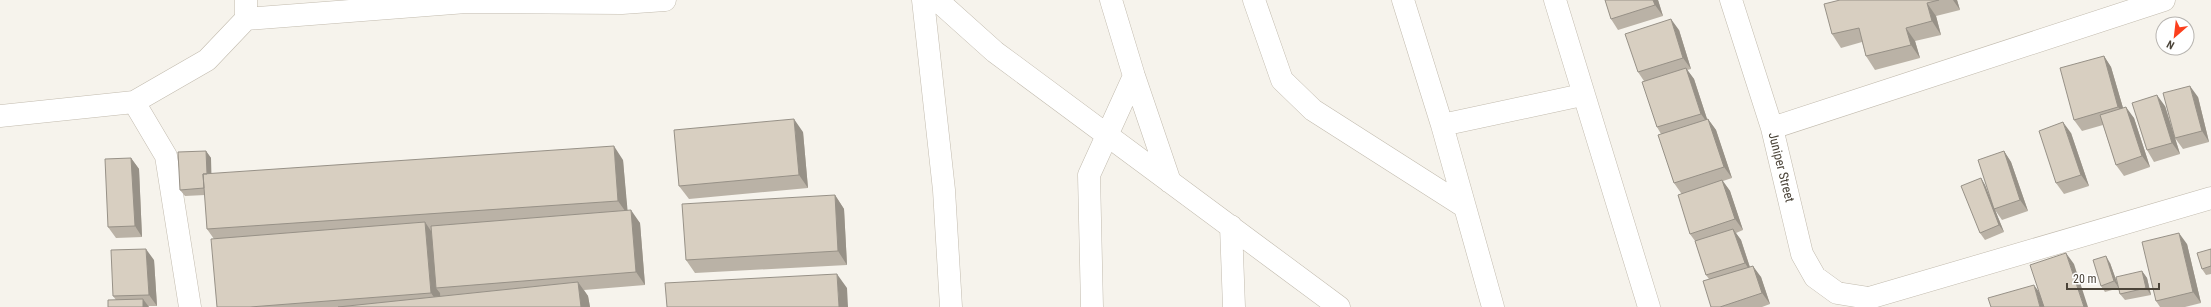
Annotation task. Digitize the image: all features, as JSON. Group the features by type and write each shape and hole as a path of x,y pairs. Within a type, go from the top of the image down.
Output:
{"street":[{"path":"0,116 134,102 207,60 246,9 466,2 622,3 665,0"},
{"path":"923,0 944,190 951,307"},
{"path":"936,0 995,52 1339,307"},
{"path":"1111,0 1134,76 1170,182"},
{"path":"1254,0 1282,80 1313,110 1465,207"},
{"path":"1402,0 1442,125 1493,307"},
{"path":"1555,0 1582,95 1619,203 1649,307"},
{"name":"Juniper Street","path":"1731,0 1772,128 1802,254 1815,278 1837,293 1869,298 2211,198"},
{"path":"1772,128 2164,0"},
{"path":"1092,307 1089,174 1108,137 1134,76"},
{"path":"1442,125 1582,95"},
{"path":"134,102 166,156 190,307"},
{"path":"1231,226 1234,307"}],"building":[{"path":"1605,0 1653,0 1655,5 1611,19"},
{"path":"1840,0 1939,0 1927,3 1932,21 1906,28 1911,45 1866,56 1859,28 1832,34 1824,4"},
{"path":"1671,19 1683,58 1638,72 1625,34"},
{"path":"2104,56 2118,107 2074,120 2060,68"},
{"path":"1686,68 1701,114 1657,127 1642,82"},
{"path":"2190,86 2202,131 2175,138 2163,93"},
{"path":"2157,95 2172,143 2147,150 2132,103"},
{"path":"2126,107 2142,156 2116,165 2100,115"},
{"path":"794,119 799,175 679,186 674,130"},
{"path":"1708,119 1724,167 1674,183 1658,135"},
{"path":"2063,122 2081,175 2056,183 2039,131"},
{"path":"614,146 618,201 207,229 203,174"},
{"path":"206,151 207,174 203,174 204,188 180,190 178,152"},
{"path":"2004,151 2020,200 1994,209 1978,160"},
{"path":"131,158 135,226 108,227 105,159"},
{"path":"1981,178 1999,225 1980,233 1961,186"},
{"path":"1722,180 1735,219 1690,234 1678,195"},
{"path":"835,195 838,251 686,260 682,204"},
{"path":"631,210 636,272 436,288 431,226"},
{"path":"425,222 431,293 250,307 217,307 211,239"},
{"path":"1733,229 1745,263 1706,275 1695,241"},
{"path":"2179,233 2193,292 2156,301 2142,242"},
{"path":"146,249 149,295 113,296 111,250"},
{"path":"2211,249 2211,266 2202,269 2197,253"},
{"path":"2066,253 2084,307 2044,307 2030,265"},
{"path":"2106,256 2114,281 2101,286 2093,260"},
{"path":"1753,266 1762,293 1720,307 1711,307 1703,281"},
{"path":"2142,271 2146,288 2120,294 2116,277"},
{"path":"837,274 839,307 667,307 665,283"},
{"path":"578,282 581,307 338,307"},
{"path":"2034,285 2040,307 1991,307 1988,298"},
{"path":"143,299 143,307 108,307 108,300"}]}
